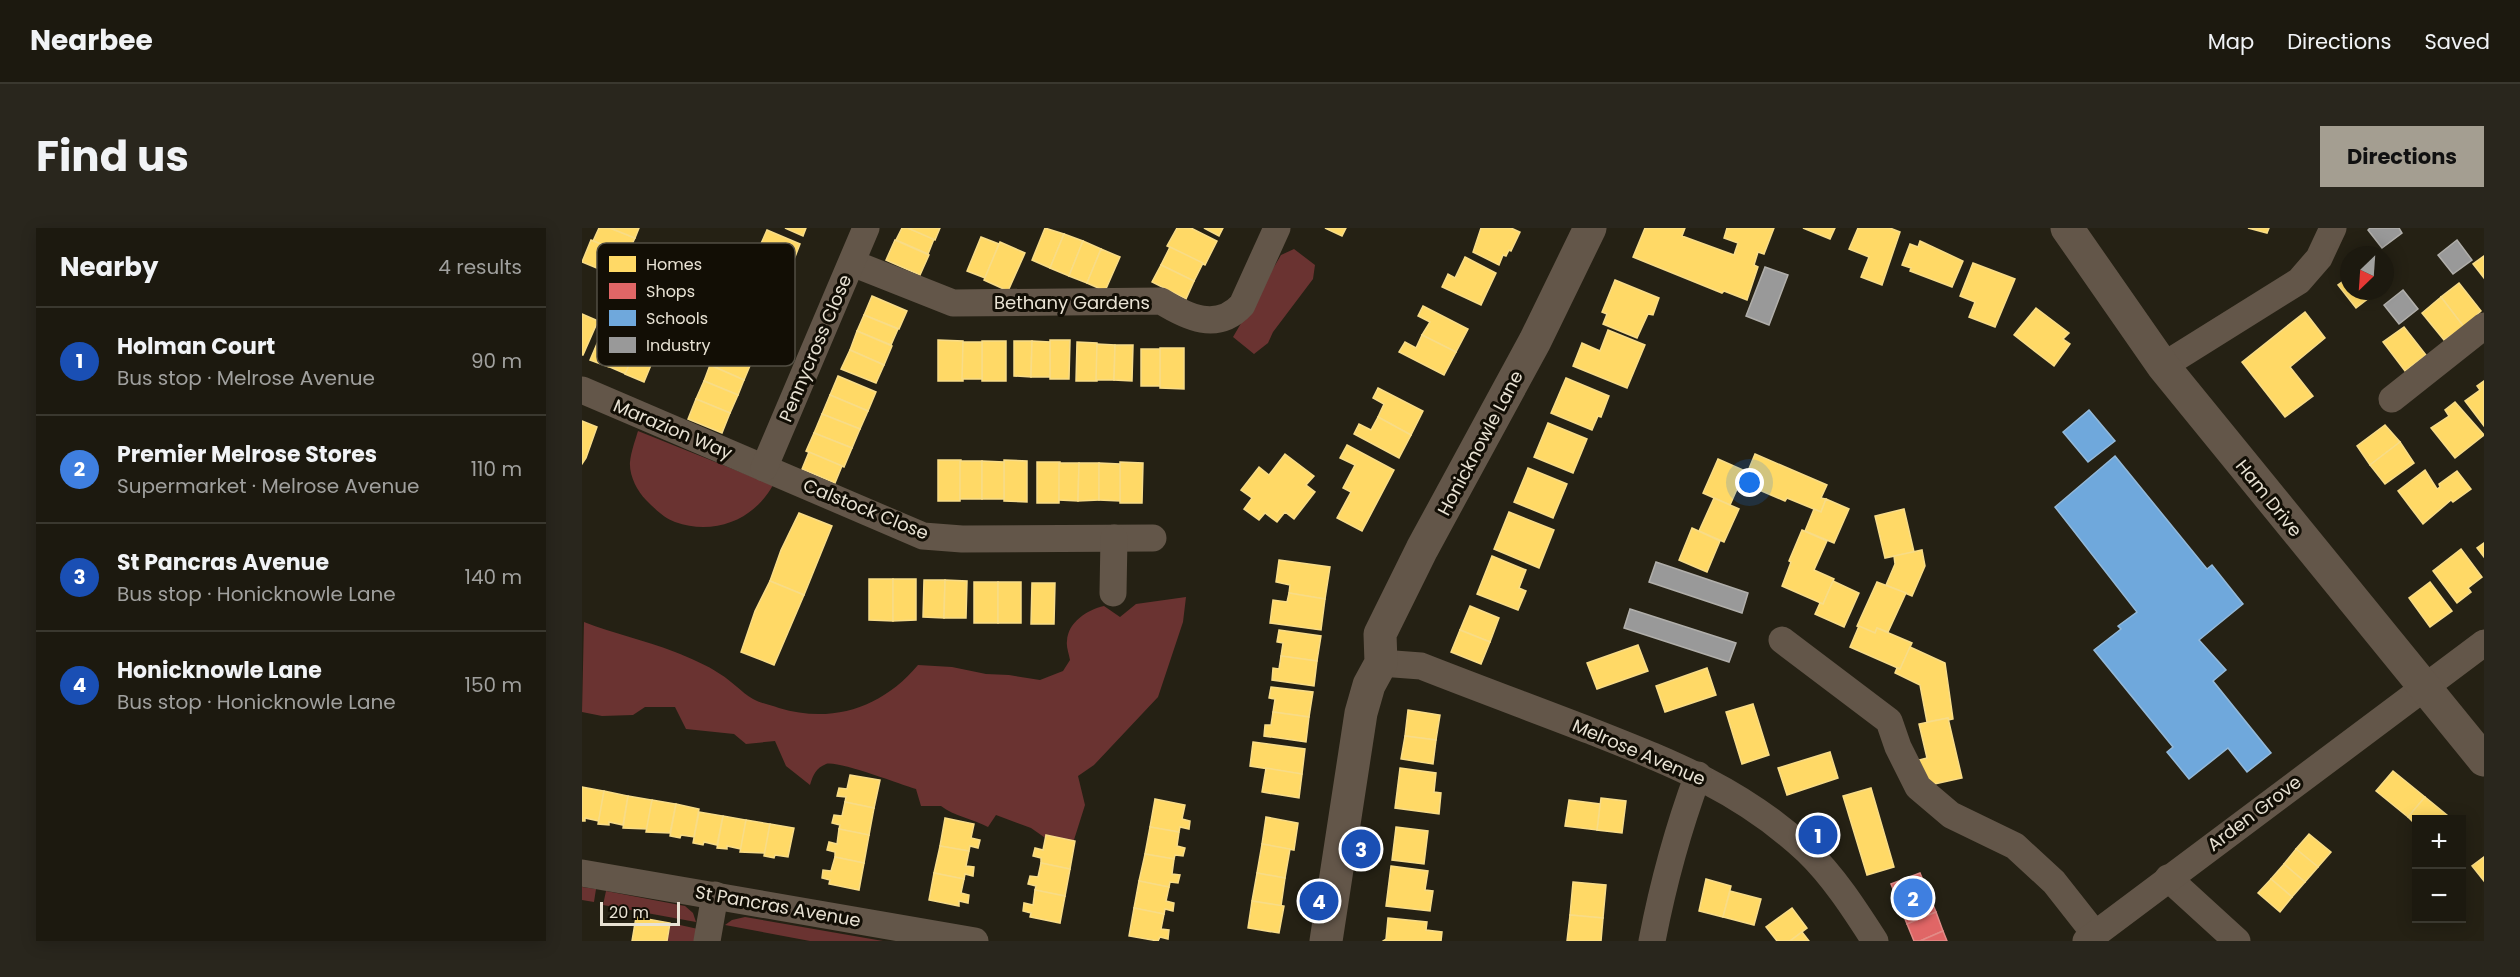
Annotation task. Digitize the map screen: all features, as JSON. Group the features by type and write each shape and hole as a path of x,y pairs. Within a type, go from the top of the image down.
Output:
{"street":[{"name":"Pennycross Close","path":"764,468 866,228"},
{"name":"Bethany Gardens","path":"852,263 953,303 1161,301 1185,315 1208,321 1235,314 1242,305 1277,228"},
{"name":"Honicknowle Lane","path":"1326,941 1361,713 1369,685 1381,663 1380,634 1540,330 1590,228"},
{"name":"Ham Drive","path":"2067,228 2163,366 2484,760"},
{"path":"2163,366 2299,281 2319,258 2333,228"},
{"path":"2392,399 2484,326"},
{"name":"Marazion Way","path":"582,390 764,468"},
{"name":"Calstock Close","path":"764,468 923,536 962,539 1153,538"},
{"path":"1113,593 1114,538"},
{"path":"1782,640 1889,721 1898,747 1918,787 1951,815 2015,846 2054,882 2090,937"},
{"name":"Arden Grove","path":"2090,937 2484,643"},
{"name":"Melrose Avenue","path":"1381,663 1421,666 1648,752 1698,775 1760,811 1808,852 1847,898 1875,941"},
{"path":"1652,941 1663,885 1676,837 1698,775"},
{"name":"St Pancras Avenue","path":"582,873 975,941"},
{"path":"2168,878 2237,941"},
{"path":"707,941 716,895"}],"shaded area":[{"path":"1294,249 1315,265 1313,279 1273,332 1268,343 1254,354 1233,337 1281,255"},
{"path":"638,431 773,485 755,508 732,522 704,527 675,522 652,506 634,483 630,462"},
{"path":"1186,597 1183,622 1158,697 1094,765 1078,776 1085,805 1073,843 1054,844 1031,828 996,815 988,827 941,806 921,806 916,789 842,766 826,764 815,772 810,785 786,766 775,741 746,744 734,734 686,729 675,707 645,707 633,715 602,716 582,712 584,622 664,648 698,662 759,702 799,713 818,714 855,709 872,702 904,680 918,665 952,667 986,674 1040,680 1063,671 1070,660 1067,646 1068,634 1079,618 1091,610 1104,606 1120,617 1136,604"},
{"path":"582,887 596,889 594,902 582,900"},
{"path":"606,891 685,906 693,913 696,922 603,905"},
{"path":"745,917 883,941 810,941 725,925 732,920"},
{"path":"671,923 698,929 696,941 667,941"}],"building: Homes":[{"path":"599,228 610,228 635,238 633,243 593,241"},
{"path":"610,228 639,228 635,238"},
{"path":"785,228 806,228 803,236"},
{"path":"902,228 908,228 934,239 928,254 896,240"},
{"path":"908,228 940,228 935,240"},
{"path":"1045,228 1064,234 1050,268 1032,260"},
{"path":"1177,228 1191,228 1217,241 1205,265 1167,246"},
{"path":"1204,228 1223,228 1219,236"},
{"path":"1325,228 1346,228 1342,236"},
{"path":"1481,228 1511,228 1520,232 1511,251 1509,250 1506,256 1503,255 1499,265 1473,252"},
{"path":"1645,228 1685,228 1682,236 1734,255 1738,243 1724,238 1727,228 1774,228 1764,254 1758,252 1754,265 1758,267 1747,300 1724,291 1722,293 1633,257"},
{"path":"1803,228 1835,228 1830,239"},
{"path":"1858,228 1890,228 1900,232 1882,285 1861,277 1869,257 1849,249"},
{"path":"2248,228 2269,228 2267,233"},
{"path":"767,230 800,244 795,257 795,243 761,243"},
{"path":"1064,234 1083,241 1069,276 1050,268"},
{"path":"981,237 999,244 985,278 967,271"},
{"path":"591,240 598,243 597,268 582,262"},
{"path":"895,240 929,255 920,275 886,260"},
{"path":"1083,241 1101,249 1087,283 1069,276"},
{"path":"1920,241 1963,261 1952,287 1910,271 1911,268 1902,265 1910,244 1918,247"},
{"path":"1000,242 1025,253 1008,291 984,280"},
{"path":"1170,247 1203,263 1194,281 1161,265"},
{"path":"1101,249 1120,257 1105,291 1087,283"},
{"path":"2484,256 2484,278 2473,264"},
{"path":"1465,257 1496,273 1481,305 1442,287 1448,274 1455,278"},
{"path":"1973,263 2015,279 1995,327 1969,317 1975,302 1960,296"},
{"path":"1161,265 1194,281 1186,299 1152,282"},
{"path":"1615,280 1659,298 1653,315 1648,314 1637,338 1603,324 1607,314 1602,312"},
{"path":"2459,283 2481,311 2464,327 2441,297"},
{"path":"872,296 907,311 899,329 864,315"},
{"path":"2441,297 2464,327 2444,340 2422,313"},
{"path":"2350,300 2366,300 2356,308"},
{"path":"1423,306 1468,329 1456,352 1422,335 1430,322 1418,316"},
{"path":"2036,308 2069,333 2063,339 2070,344 2054,366 2014,335"},
{"path":"2305,312 2325,338 2290,367 2313,396 2285,417 2242,362"},
{"path":"582,314 597,321 597,323 582,355"},
{"path":"864,315 898,329 891,345 857,331"},
{"path":"2404,327 2426,355 2405,371 2383,342"},
{"path":"1608,330 1645,345 1627,388 1573,366 1582,343 1600,351"},
{"path":"857,331 892,346 884,365 850,350"},
{"path":"1422,335 1456,352 1444,375 1399,352 1405,342 1416,348"},
{"path":"938,340 963,341 963,381 938,381"},
{"path":"1050,340 1070,340 1069,379 1050,379"},
{"path":"982,341 1006,341 1006,381 982,381"},
{"path":"1014,341 1032,341 1031,377 1014,376"},
{"path":"1032,341 1050,342 1050,377 1031,377"},
{"path":"963,342 982,342 982,379 962,379"},
{"path":"1077,342 1097,343 1097,381 1076,381"},
{"path":"597,344 597,363 590,360"},
{"path":"1097,344 1115,345 1114,380 1096,380"},
{"path":"1115,345 1133,345 1132,381 1114,380"},
{"path":"1160,348 1184,348 1184,389 1160,388"},
{"path":"1141,349 1160,349 1160,386 1141,386"},
{"path":"850,350 884,365 876,383 841,369"},
{"path":"610,366 629,366 626,374"},
{"path":"629,366 651,366 644,382 625,374"},
{"path":"710,366 744,380 738,395 704,381"},
{"path":"712,366 750,366 744,380"},
{"path":"838,376 876,392 868,411 830,395"},
{"path":"1566,378 1609,396 1601,417 1598,416 1592,430 1551,413"},
{"path":"704,381 738,395 730,413 696,399"},
{"path":"2484,381 2484,426 2465,401 2480,390 2477,386"},
{"path":"1378,388 1423,411 1411,435 1378,417 1384,404 1373,398"},
{"path":"830,395 868,411 860,429 822,414"},
{"path":"696,399 730,413 722,433 688,419"},
{"path":"2455,402 2484,435 2455,458 2431,428 2449,416 2445,410"},
{"path":"822,414 860,429 852,448 814,433"},
{"path":"1378,417 1411,435 1399,458 1354,434 1359,424 1371,430"},
{"path":"582,421 597,427 582,464"},
{"path":"1548,423 1587,439 1573,473 1534,457"},
{"path":"2385,425 2400,442 2370,465 2357,446"},
{"path":"814,433 852,448 844,467 806,451"},
{"path":"2400,442 2414,463 2385,484 2370,465"},
{"path":"1347,445 1394,470 1362,531 1337,518 1351,492 1343,488 1355,465 1340,458"},
{"path":"809,452 842,466 835,483 802,469"},
{"path":"1285,454 1314,476 1306,485 1315,492 1294,519 1285,512 1277,522 1265,513 1259,520 1244,509 1252,498 1241,490 1259,467 1269,475"},
{"path":"1755,454 1827,485 1821,498 1826,499 1821,512 1787,498 1785,501 1743,483"},
{"path":"1718,459 1745,471 1730,505 1703,493"},
{"path":"938,460 961,460 960,501 938,501"},
{"path":"1004,460 1027,461 1027,502 1004,501"},
{"path":"960,461 982,461 982,499 960,499"},
{"path":"982,461 1004,462 1004,499 982,499"},
{"path":"1037,462 1060,462 1059,503 1037,503"},
{"path":"1120,462 1143,463 1142,503 1120,503"},
{"path":"1059,463 1079,463 1078,501 1059,500"},
{"path":"1079,463 1099,463 1099,500 1078,501"},
{"path":"1099,463 1120,464 1120,501 1099,500"},
{"path":"1528,468 1567,484 1553,518 1514,502"},
{"path":"2425,470 2437,489 2440,487 2439,484 2457,471 2471,489 2453,502 2451,500 2423,524 2398,491"},
{"path":"1714,498 1739,509 1724,542 1699,531"},
{"path":"1826,499 1849,509 1834,543 1805,531 1814,509 1821,512"},
{"path":"1904,509 1914,552 1885,558 1875,516"},
{"path":"1509,512 1554,530 1539,568 1494,549"},
{"path":"799,513 832,526 804,595 770,581 781,550"},
{"path":"1692,528 1720,541 1707,572 1679,560"},
{"path":"1802,530 1827,541 1814,570 1834,579 1823,604 1782,586 1791,562 1789,561"},
{"path":"2484,543 2484,557 2477,548"},
{"path":"2461,549 2482,577 2468,588 2471,592 2457,603 2433,571"},
{"path":"1922,550 1925,566 1912,596 1886,585 1895,564 1894,556"},
{"path":"1492,556 1526,570 1519,588 1526,591 1518,610 1477,594"},
{"path":"1279,560 1330,567 1325,599 1289,593 1290,585 1276,582"},
{"path":"869,579 893,579 893,621 869,620"},
{"path":"893,579 916,579 916,620 893,621"},
{"path":"924,580 945,580 944,618 923,617"},
{"path":"945,580 967,581 966,618 944,618"},
{"path":"770,581 804,595 774,665 741,652 755,611"},
{"path":"1833,581 1859,593 1844,627 1815,614 1820,603 1823,604"},
{"path":"974,582 998,582 998,623 974,623"},
{"path":"998,582 1021,582 1021,623 998,623"},
{"path":"1877,582 1906,593 1888,632 1877,628 1875,633 1857,626"},
{"path":"2430,582 2452,611 2430,627 2409,598"},
{"path":"1032,583 1055,583 1054,624 1031,624"},
{"path":"1289,593 1325,599 1321,630 1270,623 1273,600 1287,602"},
{"path":"1470,606 1499,618 1490,642 1460,630"},
{"path":"1859,626 1875,633 1877,628 1912,643 1900,669 1850,647"},
{"path":"1279,630 1321,636 1317,661 1281,656 1283,643 1277,642"},
{"path":"1460,630 1490,642 1481,664 1451,652"},
{"path":"1638,645 1648,671 1597,689 1587,663"},
{"path":"1910,647 1945,663 1953,719 1927,722 1920,685 1895,673 1897,668 1900,669"},
{"path":"1281,656 1317,661 1314,686 1272,680 1273,668 1279,669"},
{"path":"1707,668 1716,695 1665,712 1656,686"},
{"path":"1271,687 1313,692 1309,717 1273,712 1275,699 1269,698"},
{"path":"1753,704 1769,755 1742,764 1726,712"},
{"path":"1408,710 1440,715 1436,740 1405,736"},
{"path":"1273,712 1309,717 1306,742 1264,736 1265,725 1271,725"},
{"path":"1948,718 1962,778 1925,786 1919,760 1927,758 1919,724"},
{"path":"1405,736 1436,740 1433,764 1401,759"},
{"path":"1253,742 1305,749 1302,774 1250,766"},
{"path":"1830,752 1838,778 1787,795 1778,768"},
{"path":"1266,768 1302,774 1299,798 1262,792"},
{"path":"1400,768 1436,773 1434,792 1441,793 1439,814 1395,808"},
{"path":"2393,771 2425,797 2408,817 2376,791"},
{"path":"850,775 880,780 874,808 845,802 846,797 837,796 839,788 847,789"},
{"path":"582,787 604,791 599,821 585,818 585,821 582,821"},
{"path":"1871,788 1894,867 1867,875 1843,796"},
{"path":"604,791 628,796 623,825 609,822 609,825 598,824"},
{"path":"628,796 652,800 647,829 623,828"},
{"path":"2425,797 2447,815 2412,815 2412,821 2408,817"},
{"path":"1601,798 1626,801 1622,833 1597,830"},
{"path":"1155,799 1185,805 1182,819 1190,821 1189,829 1180,827 1179,832 1150,827"},
{"path":"652,800 676,804 670,833 646,832"},
{"path":"1569,800 1600,804 1597,830 1565,826"},
{"path":"845,802 874,808 869,835 839,829 840,825 832,823 834,815 842,816"},
{"path":"676,804 699,809 694,837 670,836"},
{"path":"699,812 723,816 717,845 704,842 703,845 693,843"},
{"path":"723,816 746,820 741,849 727,846 727,849 717,848"},
{"path":"1266,817 1298,823 1294,850 1262,844"},
{"path":"945,818 974,824 971,838 980,840 978,848 970,846 969,851 940,846"},
{"path":"746,820 770,824 765,853 740,852"},
{"path":"770,824 794,828 788,857 764,856"},
{"path":"1150,827 1179,832 1177,846 1185,848 1183,856 1175,855 1174,859 1145,854"},
{"path":"1396,827 1428,831 1424,864 1392,860"},
{"path":"839,829 869,835 864,863 835,857 835,852 827,850 829,842 837,844"},
{"path":"2309,834 2331,852 2318,867 2296,849"},
{"path":"1046,835 1075,841 1070,869 1041,863 1041,858 1033,856 1035,848 1043,850"},
{"path":"1262,844 1290,849 1285,878 1257,873"},
{"path":"940,846 969,851 966,866 974,867 973,876 965,874 964,879 934,873"},
{"path":"2296,849 2318,867 2305,882 2284,864"},
{"path":"1145,854 1174,859 1172,874 1180,875 1178,883 1170,882 1169,887 1139,881"},
{"path":"835,857 864,863 859,890 829,884 830,880 822,878 823,870 831,871"},
{"path":"2484,857 2484,881 2472,866"},
{"path":"1041,863 1070,869 1065,896 1035,890 1036,886 1028,884 1030,876 1038,877"},
{"path":"2284,864 2305,882 2292,897 2271,879"},
{"path":"1391,866 1428,871 1425,890 1433,891 1430,911 1386,906"},
{"path":"934,873 964,879 961,893 969,895 968,903 959,901 959,906 929,900"},
{"path":"1257,873 1285,878 1281,906 1252,901"},
{"path":"1706,879 1731,886 1723,917 1699,911"},
{"path":"2271,879 2292,897 2280,912 2258,893"},
{"path":"1139,881 1169,887 1166,901 1174,903 1173,911 1165,909 1164,914 1134,908"},
{"path":"1573,882 1606,885 1603,918 1570,915"},
{"path":"1035,890 1065,896 1060,923 1030,917 1031,913 1023,911 1024,903 1033,905"},
{"path":"1730,891 1761,899 1754,925 1723,917"},
{"path":"1252,901 1284,906 1279,933 1248,928"},
{"path":"1134,908 1164,914 1161,929 1169,930 1168,939 1160,937 1158,941 1129,936"},
{"path":"1792,908 1807,928 1790,941 1777,941 1766,927"},
{"path":"1570,915 1603,918 1601,941 1567,941"},
{"path":"636,917 670,923 667,941 632,941"},
{"path":"1388,918 1427,922 1426,930 1442,932 1441,941 1383,941 1386,939"},
{"path":"1802,932 1809,941 1790,941"}],"building: Shops":[{"path":"1920,873 1936,912 1907,924 1891,884"},
{"path":"1936,912 1943,931 1920,941 1914,941 1907,924"},
{"path":"1943,931 1947,941 1920,941"}],"building: Schools":[{"path":"2089,410 2115,441 2088,462 2063,432"},
{"path":"2115,456 2207,569 2212,565 2243,604 2199,640 2226,670 2213,681 2271,753 2247,772 2228,748 2189,779 2167,752 2173,747 2094,650 2121,629 2118,626 2137,612 2055,507"}],"building: Industry":[{"path":"2370,228 2399,228 2402,233 2385,246 2380,246 2368,230"},
{"path":"2457,240 2472,260 2453,274 2438,255"},
{"path":"1765,267 1788,275 1769,325 1746,316"},
{"path":"2403,290 2418,309 2399,324 2384,305 2394,300 2394,297"},
{"path":"1656,562 1748,593 1742,613 1649,582"},
{"path":"1630,609 1736,643 1729,662 1624,628"}],"place":[{"name":"Holman Court","path":"1818,835"},
{"name":"St Pancras Avenue","path":"1361,849"},
{"name":"Premier Melrose Stores","path":"1913,898"},
{"name":"Honicknowle Lane","path":"1319,901"}]}
